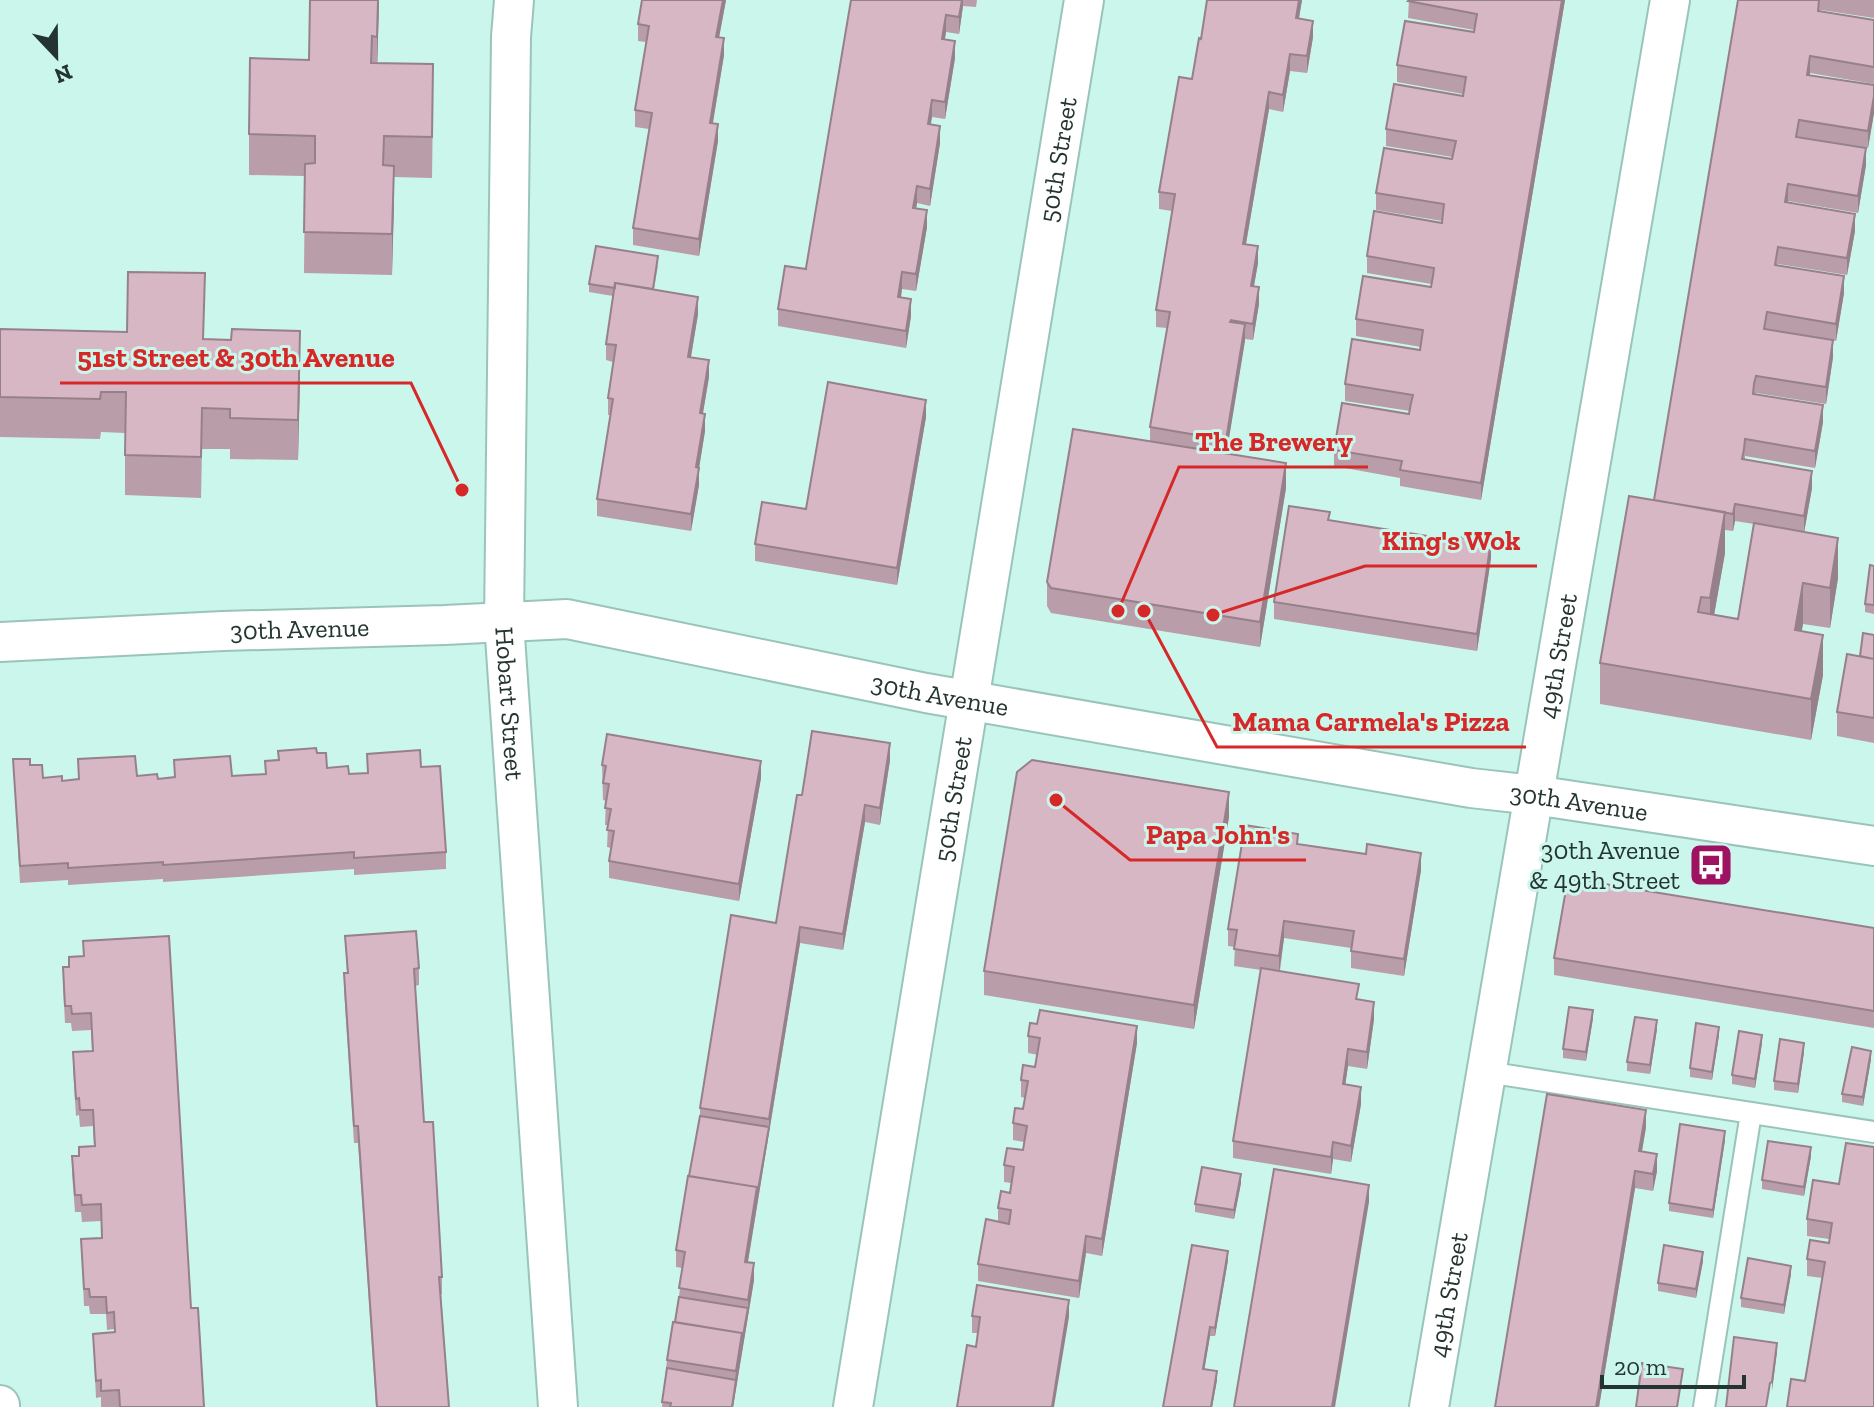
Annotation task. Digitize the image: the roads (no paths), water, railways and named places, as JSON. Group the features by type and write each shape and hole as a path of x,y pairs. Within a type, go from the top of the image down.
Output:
{"street":[{"name":"Hobart Street","path":"514,0 511,37 504,622 558,1407"},
{"name":"50th Street","path":"853,1407 1084,0"},
{"name":"49th Street","path":"1429,1407 1670,0"},
{"name":"30th Avenue","path":"0,642 567,619 926,693 1471,788 1874,846"}],"lane":[{"path":"1486,1072 1874,1132"},
{"path":"1704,1407 1751,1113"}],"place":[{"name":"51st Street & 30th Avenue","path":"462,490"},
{"name":"The Brewery","path":"1118,611"},
{"name":"Mama Carmela's Pizza","path":"1144,611"},
{"name":"King's Wok","path":"1213,615"},
{"name":"Papa John's","path":"1056,800"},
{"name":"30th Avenue & 49th Street","path":"1711,865"}]}
